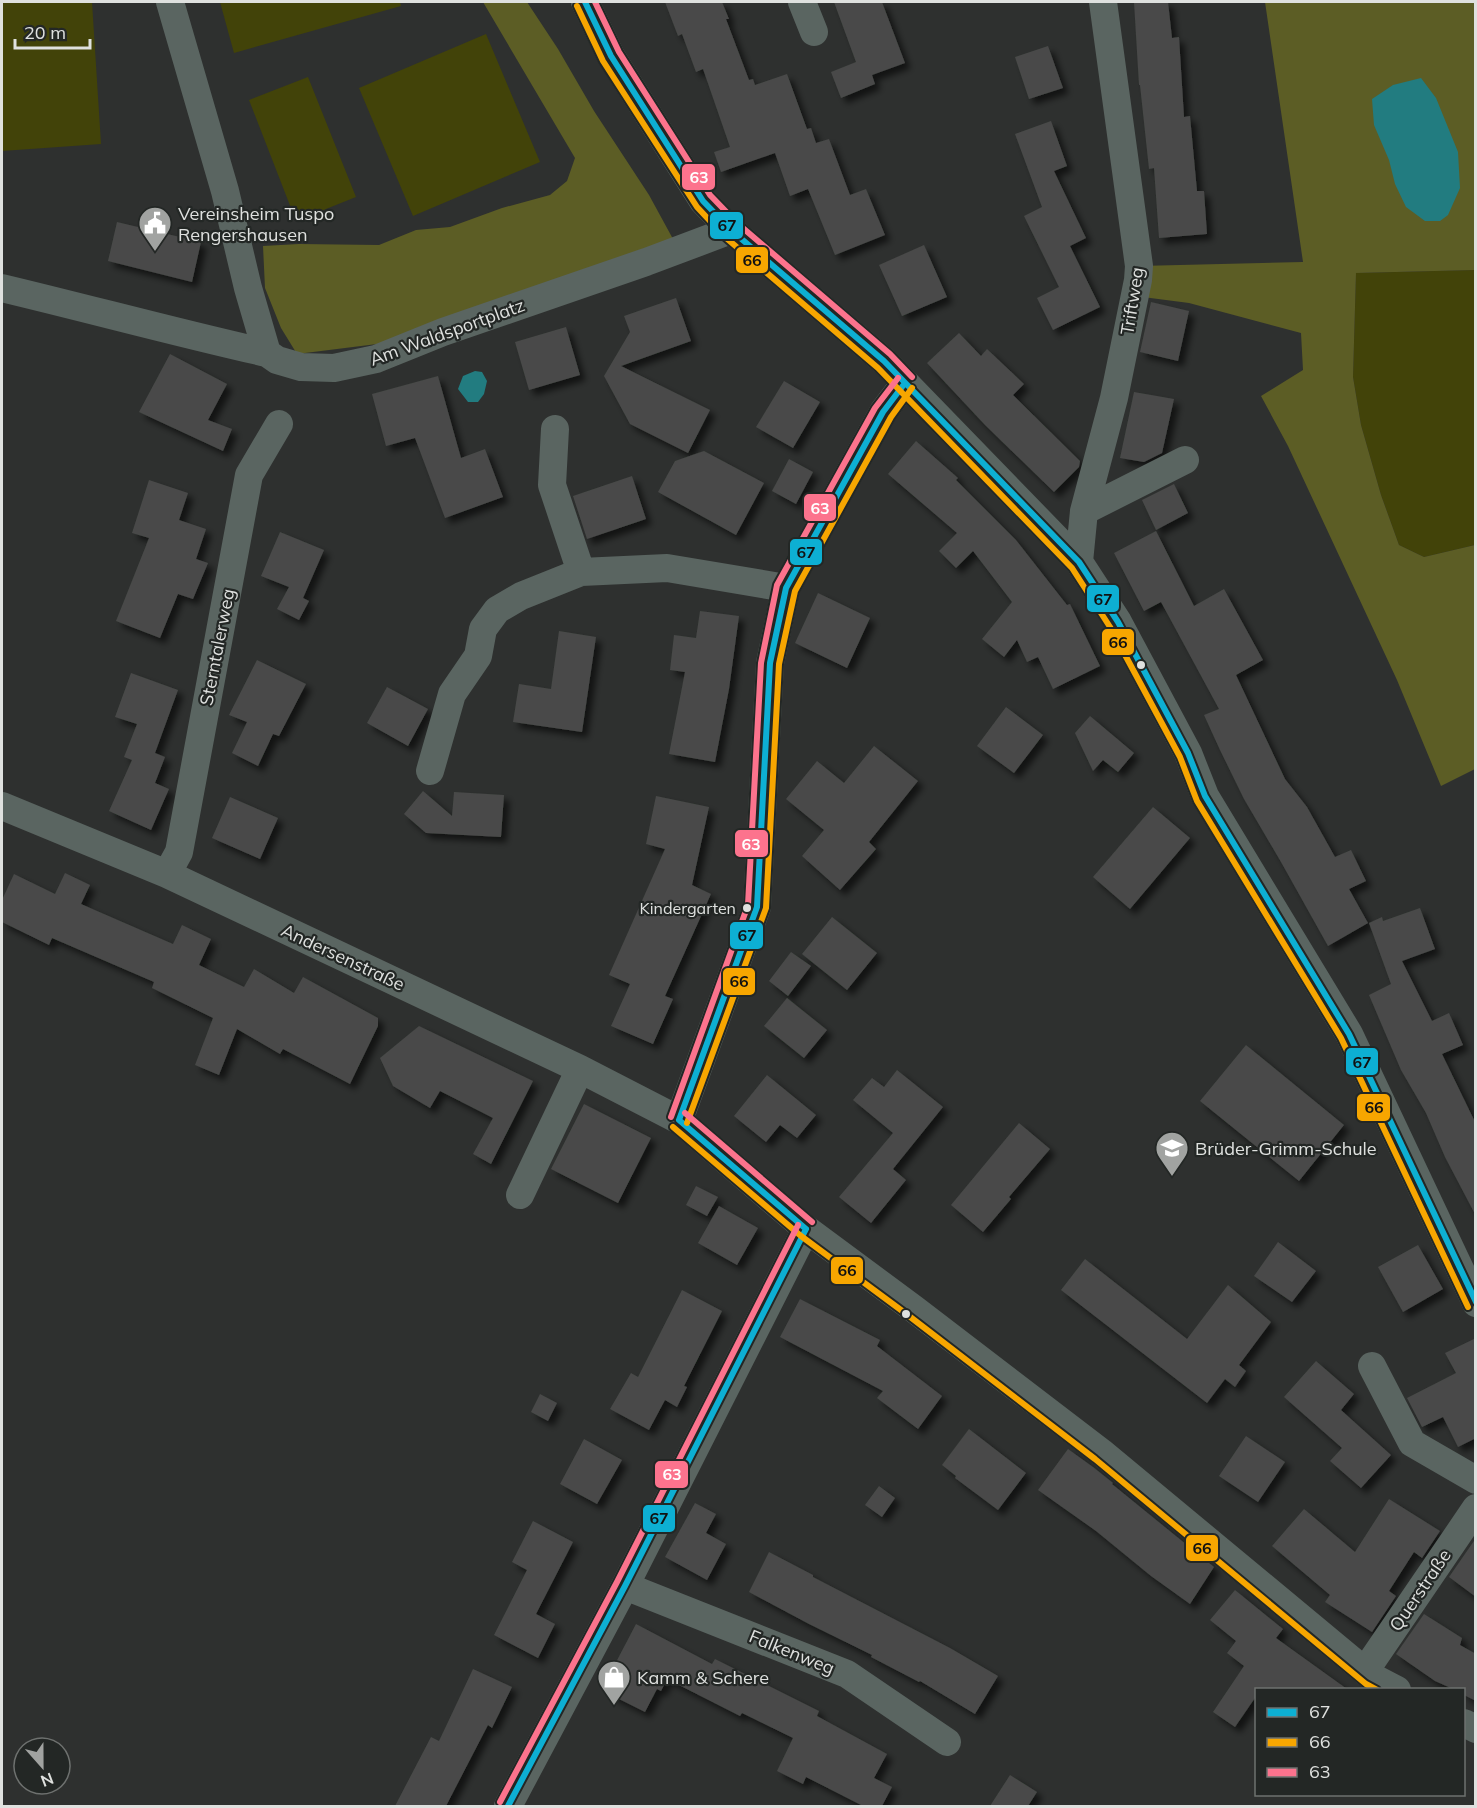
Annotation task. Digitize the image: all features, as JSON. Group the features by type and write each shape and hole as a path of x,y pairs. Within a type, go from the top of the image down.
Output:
{"street":[{"path":"170,2 225,191 248,288 267,353"},
{"path":"585,2 611,56 704,201 731,230 884,361 1079,562 1118,622 1188,753 1205,796 1349,1034 1476,1303"},
{"path":"802,2 814,32"},
{"name":"Triftweg","path":"1079,562 1084,511 1114,398 1139,266 1103,2"},
{"name":"Am Waldsportplatz","path":"2,288 267,353 277,360 301,367 334,368 376,359 443,332 731,230"},
{"path":"679,1120 757,907 770,663 786,588 883,412 905,384"},
{"name":"Sterntalerweg","path":"167,874 179,852 249,475 279,424"},
{"path":"555,429 552,485 581,572"},
{"path":"1084,511 1185,460"},
{"path":"430,771 452,694 478,656 483,629 497,610 520,596 581,572 667,568 786,588"},
{"name":"Andersenstraße","path":"2,806 167,874 580,1069 679,1120 806,1229 1101,1452 1372,1677 1395,1688"},
{"path":"520,1195 580,1069"},
{"path":"508,1806 625,1586 806,1229"},
{"path":"1372,1366 1412,1443 1476,1480"},
{"name":"Querstraße","path":"1365,1671 1476,1508"},
{"name":"Falkenweg","path":"625,1586 847,1674 947,1742"}],"shaded area":[{"path":"2,2 92,2 101,144 2,151"},
{"path":"220,2 400,2 401,6 234,53"},
{"path":"483,2 527,2 649,195 673,239 385,343 297,354 281,328 265,288 263,246 379,245 416,230 450,227 502,208 550,195 567,181 575,158"},
{"path":"1265,2 1475,2 1475,270 1356,273 1353,377 1361,425 1381,495 1399,545 1424,557 1475,545 1475,769 1441,786 1397,680 1288,446 1261,396 1303,370 1301,333 1189,303 1135,296 1139,266 1303,262"},
{"path":"486,34 540,162 413,216 359,88"},
{"path":"308,77 356,197 296,221 249,100"},
{"path":"1475,270 1475,545 1424,557 1399,545 1381,495 1361,425 1353,377 1356,273"}],"water":[{"path":"1421,78 1436,98 1458,152 1460,188 1448,215 1440,221 1425,221 1406,207 1395,184 1389,160 1374,125 1372,99 1393,85"},
{"path":"475,371 482,372 487,381 484,394 478,402 468,402 458,389 463,376"}],"building":[{"path":"665,2 722,2 749,80 753,79 755,85 787,74 807,129 811,128 816,143 829,139 850,195 866,189 885,235 835,255 808,189 790,196 775,153 721,172 714,152 730,147 703,69 696,72 682,34 678,36"},
{"path":"834,2 882,2 905,63 872,75 875,84 841,98 831,72 856,62"},
{"path":"1134,2 1168,2 1172,38 1179,37 1184,117 1190,116 1197,191 1204,191 1207,234 1159,238 1154,168 1149,169 1139,85"},
{"path":"1048,46 1063,88 1029,99 1015,57"},
{"path":"1051,121 1067,166 1054,171 1086,238 1070,246 1100,307 1053,330 1037,298 1059,287 1024,216 1042,207 1015,134"},
{"name":"Vereinsheim Tuspo Rengershausen","path":"117,222 201,242 192,282 108,261"},
{"path":"924,245 947,297 902,316 879,265"},
{"path":"676,298 691,341 621,366 710,410 688,453 630,424 604,376 630,332 624,316"},
{"path":"1151,302 1189,311 1178,361 1140,352"},
{"path":"566,327 580,375 529,390 515,342"},
{"path":"959,333 981,356 987,349 1024,384 1013,395 1080,461 1079,467 1054,492 985,425 927,363"},
{"path":"170,354 227,384 208,420 232,429 223,451 139,412"},
{"path":"438,376 461,458 485,449 503,497 445,518 415,438 386,446 372,394"},
{"path":"784,381 820,402 793,448 756,427"},
{"path":"1134,392 1174,399 1162,453 1144,462 1120,458"},
{"path":"916,441 958,478 956,480 1016,540 1067,605 1070,604 1100,666 1053,689 1038,657 1027,662 1017,640 1004,657 982,639 1012,602 973,551 956,568 939,551 957,533 888,474"},
{"path":"704,451 764,483 736,535 658,492 675,461"},
{"path":"789,459 813,472 796,504 772,491"},
{"path":"632,476 646,519 587,539 573,496"},
{"path":"149,480 188,493 179,520 206,529 196,559 208,563 193,599 178,594 160,638 116,621 149,538 132,533"},
{"path":"1174,484 1188,513 1156,530 1142,500"},
{"path":"1156,531 1194,606 1224,589 1263,660 1236,675 1285,779 1307,807 1335,857 1351,850 1366,881 1349,889 1368,923 1328,946 1244,799 1220,750 1204,715 1219,709 1161,602 1144,611 1114,553"},
{"path":"280,532 324,550 303,598 309,601 299,620 277,609 289,587 261,576"},
{"path":"818,593 870,618 847,668 795,643"},
{"path":"700,611 739,616 729,689 715,762 669,754 685,672 670,670 674,635 696,638"},
{"path":"559,631 596,637 582,732 513,722 519,684 551,689"},
{"path":"257,660 306,684 279,736 273,734 258,766 232,753 247,722 229,715"},
{"path":"131,673 178,690 155,753 165,757 155,783 169,789 151,830 109,811 132,760 124,757 137,724 115,717"},
{"path":"387,687 428,709 408,746 367,723"},
{"path":"1006,707 1043,735 1014,773 977,746"},
{"path":"1090,716 1134,753 1118,772 1103,760 1093,771 1075,733"},
{"path":"874,746 918,781 869,842 876,849 840,890 802,856 824,830 786,799 817,761 844,783"},
{"path":"423,791 452,816 454,792 504,795 501,837 426,833 404,814"},
{"path":"656,796 709,807 692,885 711,894 665,996 673,999 653,1044 611,1026 630,984 609,975 665,849 646,844"},
{"path":"230,797 278,818 260,859 212,838"},
{"path":"1153,807 1190,838 1130,909 1093,877"},
{"path":"65,873 90,885 81,904 173,944 182,925 211,939 199,965 244,987 254,969 294,993 303,977 378,1018 378,1026 350,1084 283,1049 280,1054 237,1029 219,1075 195,1065 213,1018 152,988 154,982 52,938 49,945 2,922 2,900 14,874 55,894"},
{"path":"1420,908 1435,949 1402,961 1432,1021 1449,1013 1463,1045 1442,1054 1476,1124 1476,1216 1445,1157 1426,1113 1401,1070 1369,995 1391,984 1369,923 1382,917 1383,921"},
{"path":"832,917 877,953 847,990 802,954"},
{"path":"791,952 811,966 788,996 769,981"},
{"path":"787,998 827,1030 804,1058 764,1026"},
{"path":"419,1026 533,1081 491,1164 473,1154 493,1118 440,1091 430,1108 393,1086 380,1058"},
{"path":"1246,1045 1344,1125 1299,1181 1200,1101"},
{"path":"897,1070 943,1107 893,1169 906,1180 871,1223 839,1197 893,1133 853,1100 872,1078 884,1087"},
{"path":"767,1075 816,1115 797,1138 780,1125 766,1142 734,1116"},
{"path":"584,1104 651,1138 618,1203 551,1169"},
{"path":"1019,1123 1050,1149 983,1232 951,1205"},
{"path":"696,1186 718,1197 707,1216 686,1205"},
{"path":"719,1206 758,1228 737,1265 698,1243"},
{"path":"1278,1242 1316,1271 1292,1302 1254,1276"},
{"path":"1418,1245 1443,1289 1403,1312 1378,1267"},
{"path":"1085,1259 1187,1339 1228,1285 1271,1322 1239,1365 1246,1371 1235,1387 1225,1379 1207,1403 1061,1290"},
{"path":"682,1290 722,1311 684,1386 687,1387 677,1407 665,1400 649,1430 610,1409 631,1373 638,1377"},
{"path":"800,1299 880,1340 877,1346 942,1396 918,1429 877,1398 883,1391 780,1337"},
{"path":"1476,1338 1476,1438 1458,1447 1443,1417 1422,1427 1407,1398 1456,1373 1445,1353"},
{"path":"1316,1361 1354,1394 1341,1410 1391,1455 1361,1488 1330,1461 1342,1448 1284,1397"},
{"path":"540,1394 557,1403 548,1421 531,1412"},
{"path":"969,1429 1026,1473 998,1510 955,1478 956,1476 942,1465"},
{"path":"1246,1436 1285,1462 1258,1502 1219,1476"},
{"path":"584,1439 622,1460 597,1504 560,1484"},
{"path":"1068,1449 1113,1483 1214,1567 1190,1604 1151,1576 1096,1531 1038,1490"},
{"path":"879,1486 895,1498 882,1517 865,1505"},
{"path":"1389,1499 1440,1531 1422,1558 1414,1552 1389,1591 1396,1596 1372,1632 1325,1602 1330,1595 1272,1546 1304,1509 1355,1552"},
{"path":"695,1503 716,1514 706,1533 726,1544 707,1580 665,1557"},
{"path":"533,1521 573,1542 536,1614 555,1624 538,1658 494,1635 527,1570 512,1562"},
{"path":"1476,1538 1476,1597 1449,1577"},
{"path":"769,1552 998,1676 975,1714 920,1681 871,1657 872,1655 749,1592"},
{"path":"1235,1590 1283,1629 1276,1638 1346,1688 1255,1688 1255,1698 1235,1727 1213,1712 1244,1666 1227,1653 1236,1641 1210,1620"},
{"path":"1424,1614 1462,1638 1460,1645 1476,1654 1476,1701 1465,1696 1465,1688 1451,1688 1435,1681 1396,1654"},
{"path":"636,1624 712,1664 715,1659 819,1711 817,1716 887,1754 874,1778 892,1787 882,1806 863,1806 806,1777 803,1784 777,1771 793,1738 742,1713 740,1716 667,1679 661,1691 657,1689 645,1712 609,1694 621,1670 614,1666"},
{"path":"473,1669 512,1687 492,1728 488,1725 446,1806 395,1806 431,1737 439,1741"},
{"path":"1010,1775 1037,1792 1028,1806 990,1806"}],"transit line":[{"name":"67","path":"585,2 611,56 703,201 731,230 884,361 1079,562 1118,622 1188,753 1205,796 1349,1034 1476,1302"},
{"name":"63","path":"595,2 619,52 710,195 737,223 890,354 912,377"},
{"name":"66","path":"577,6 603,61 697,207 725,237 878,368 1072,568 1110,627 1180,757 1197,801 1341,1038 1468,1307"},
{"name":"63","path":"671,1117 748,905 761,663 777,585 875,408 898,378"},
{"name":"67","path":"679,1120 757,907 770,663 786,588 883,412 905,383"},
{"name":"66","path":"687,1123 766,908 779,664 795,591 891,417 912,388"},
{"name":"63","path":"685,1113 812,1222"},
{"name":"67","path":"679,1120 806,1229"},
{"name":"66","path":"673,1127 801,1236 1095,1459 1373,1688"},
{"name":"63","path":"500,1802 617,1582 798,1225"},
{"name":"67","path":"508,1806 625,1586 806,1229"}],"place":[{"name":"Vereinsheim Tuspo Rengershausen","path":"155,252"},
{"name":"Kindergarten","path":"747,908"},
{"name":"Brüder-Grimm-Schule","path":"1172,1177"},
{"name":"Kamm & Schere","path":"614,1706"}]}
